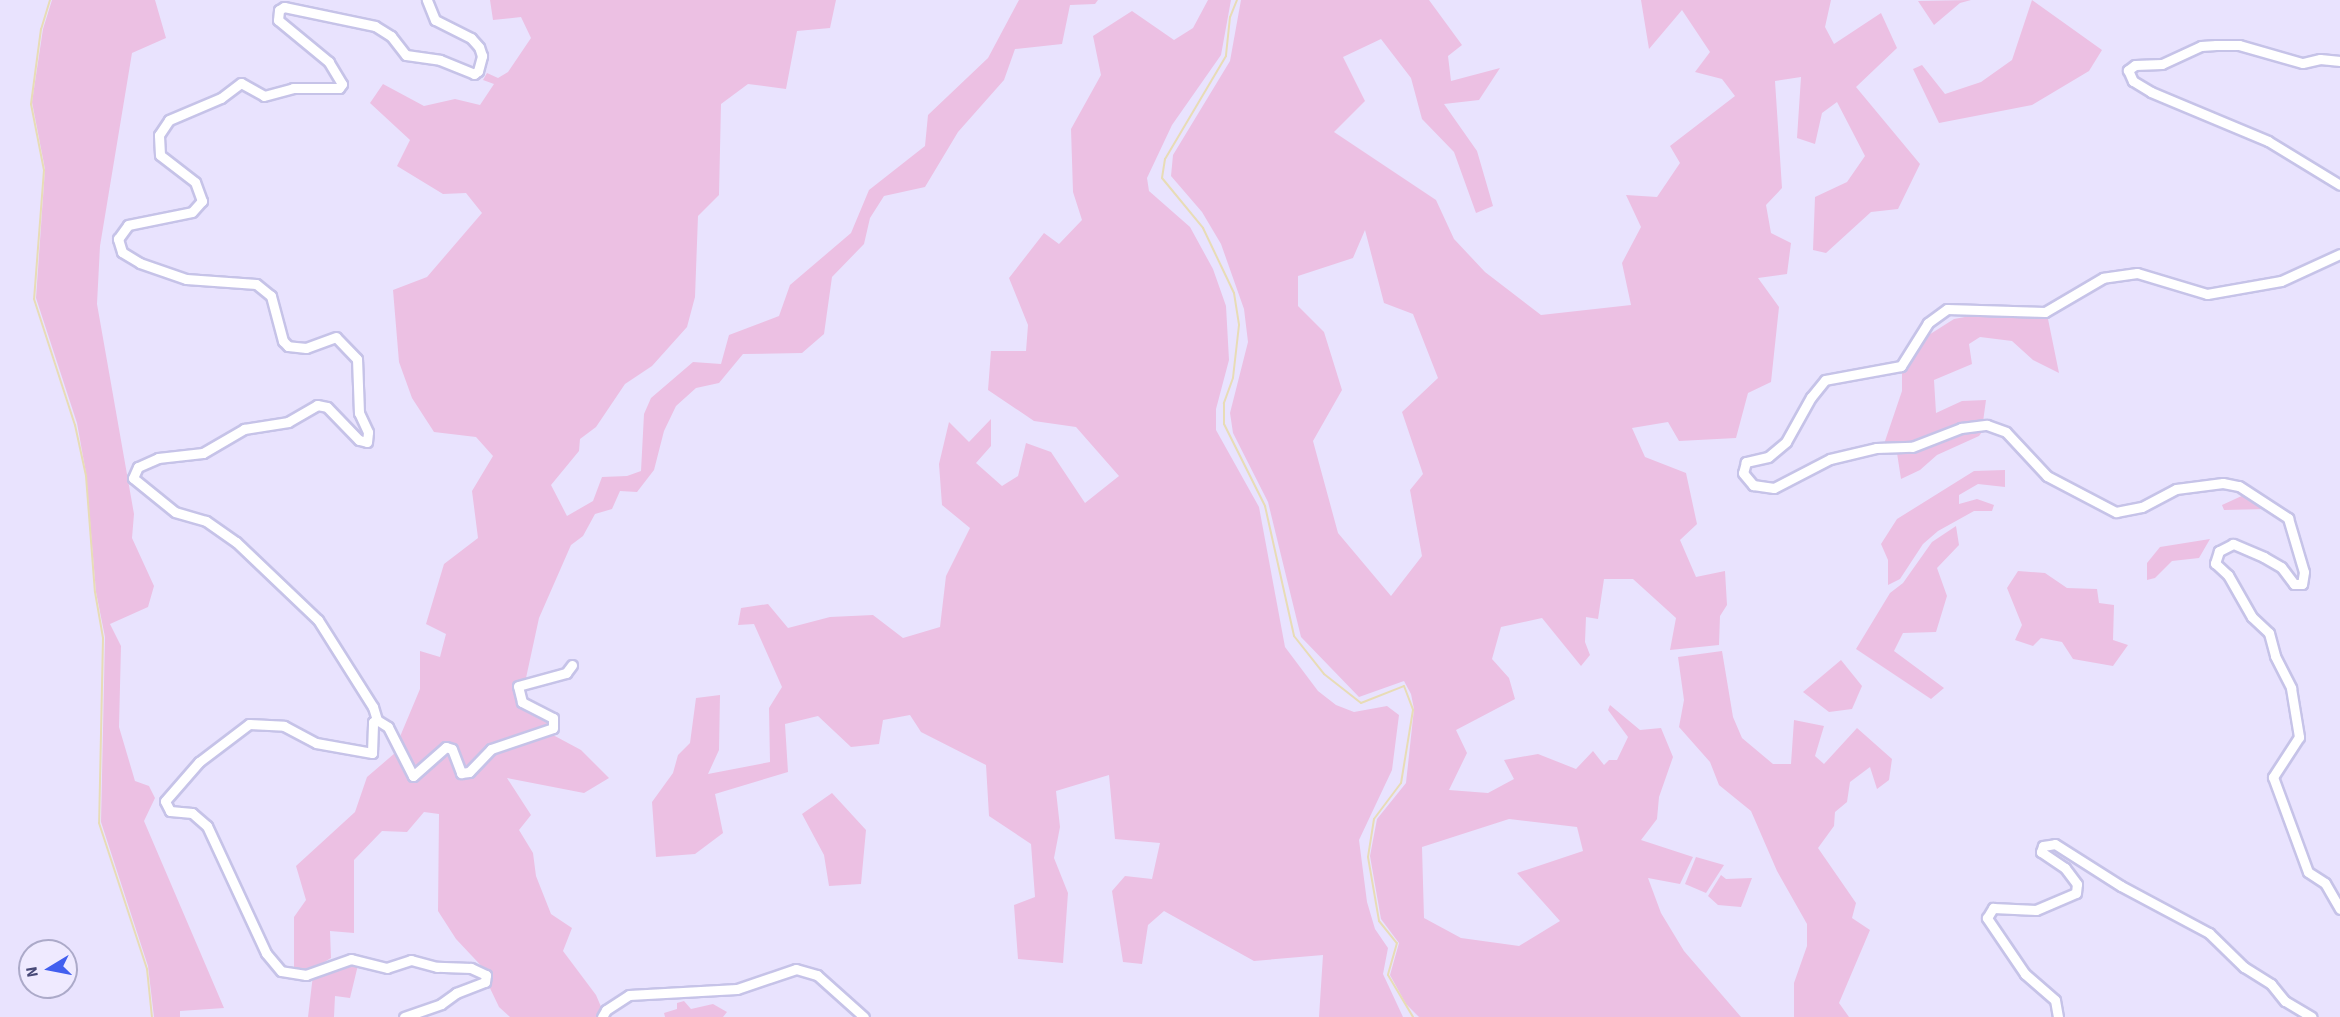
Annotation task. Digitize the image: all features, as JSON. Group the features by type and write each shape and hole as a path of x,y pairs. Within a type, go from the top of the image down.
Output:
{"street":[{"path":"427,0 435,20 471,38 479,47 482,56 478,71 468,73 440,60 406,55 391,36 375,26 284,8 279,10 278,20 329,62 342,84 339,88 293,88 264,96 241,83 221,98 169,120 159,135 160,155 195,182 202,201 192,213 128,225 118,240 122,252 140,263 186,279 256,284 271,296 283,341 288,346 306,348 336,337 357,359 359,413 368,432 367,442 359,440 327,407 317,405 288,422 244,429 203,453 158,458 138,466 133,478 175,512 206,521 236,542 318,620 373,707 377,720 388,727 413,776 446,747 452,749 461,774 469,772 491,748 553,728 553,718 522,702 518,687 566,673 572,665"},
{"path":"2340,61 2320,59 2302,63 2239,45 2216,45 2201,46 2163,64 2135,65 2128,70 2133,81 2151,92 2268,141 2340,185"},
{"path":"2340,254 2281,281 2207,294 2137,273 2103,278 2045,312 1947,309 1928,323 1901,366 1826,380 1811,397 1786,442 1768,457 1746,462 1743,473 1753,485 1774,488 1830,459 1876,448 1912,447 1961,428 1980,424 2006,432 2047,476 2116,512 2142,507 2176,489 2223,483 2239,486 2288,518 2304,572 2302,584 2294,584 2281,567 2264,556 2233,544 2219,551 2215,562 2228,575 2252,617 2269,633 2278,663 2291,688 2299,737 2273,777 2308,872 2325,883 2340,909"},
{"path":"377,720 373,722 372,753 316,743 284,726 249,724 199,762 169,796 166,806 170,811 197,816 207,826 266,953 281,971 306,975 351,959 387,968 411,960 437,967 471,968 486,975 486,982 404,1017"},
{"path":"2058,1017 2055,1000 2025,974 1989,922 1987,913 1992,908 2036,910 2076,893 2077,885 2065,868 2041,852 2043,846 2055,844 2121,886 2209,933 2244,967 2271,984 2284,1001 2312,1017"},
{"path":"602,1017 606,1010 629,995 737,989 796,969 817,975 864,1017"}],"shaded area":[{"path":"52,0 155,0 166,38 132,53 100,246 97,304 134,514 132,538 154,586 148,607 110,624 121,646 119,727 135,781 149,786 155,798 144,821 224,1008 180,1011 180,1017 154,1017 148,966 101,822 105,637 96,592 86,473 77,423 36,298 45,169 32,102 43,29"},
{"path":"490,0 836,0 830,28 797,31 786,89 748,84 721,104 719,195 698,216 695,297 687,327 652,366 625,384 596,427 580,439 579,451 551,485 567,516 593,501 602,477 627,476 641,471 644,414 651,398 693,362 721,364 729,335 779,316 790,285 851,233 869,190 925,146 928,115 988,58 1019,0 1098,0 1095,4 1070,5 1062,44 1015,49 1004,80 958,132 925,187 884,196 870,218 864,244 832,277 824,334 802,353 743,354 719,383 696,388 676,406 664,431 654,470 637,492 620,491 612,509 595,514 583,536 571,545 539,618 526,678 515,685 520,707 551,724 488,747 470,768 463,769 454,744 447,742 416,768 399,739 420,689 420,651 440,657 446,634 426,624 444,564 478,538 472,491 493,456 476,437 434,432 412,398 399,362 393,290 427,277 482,213 466,193 443,194 397,166 410,140 370,103 383,84 424,106 455,99 480,105 494,84 483,80 487,73 498,78 508,72 531,38 521,17 493,20"},
{"path":"1208,0 1231,0 1221,55 1172,125 1147,178 1149,191 1190,227 1213,269 1226,306 1229,360 1216,409 1216,430 1259,507 1285,647 1318,691 1336,705 1354,712 1387,706 1399,715 1392,770 1359,840 1367,902 1375,929 1388,948 1383,974 1403,1017 1319,1017 1323,955 1254,961 1164,911 1148,925 1142,964 1123,962 1112,891 1125,876 1152,879 1160,843 1115,839 1109,775 1056,791 1060,827 1054,858 1068,893 1063,963 1018,959 1014,905 1035,897 1031,844 989,816 986,765 921,732 910,715 883,720 879,744 851,747 818,716 785,724 788,772 715,794 723,833 695,854 656,857 652,802 673,773 678,755 690,743 696,698 720,695 719,750 708,774 770,762 769,708 782,687 754,624 738,625 741,608 768,604 788,628 830,617 873,615 903,638 940,627 946,576 970,528 942,505 939,464 949,422 969,442 991,419 991,446 976,463 1002,486 1018,476 1026,443 1051,452 1085,503 1119,476 1076,427 1034,421 988,390 991,351 1026,351 1028,325 1009,278 1044,233 1059,244 1082,220 1073,192 1071,129 1101,75 1093,36 1132,11 1174,40 1193,28"},
{"path":"1241,0 1429,0 1462,45 1448,56 1451,81 1500,68 1479,100 1444,104 1477,151 1493,206 1476,213 1454,152 1422,119 1411,78 1381,39 1343,57 1365,101 1334,132 1436,200 1454,239 1485,272 1541,315 1631,305 1622,263 1641,227 1626,195 1657,197 1680,163 1670,146 1735,96 1722,79 1695,72 1710,52 1682,10 1649,49 1641,0 1831,0 1825,27 1834,44 1881,13 1897,48 1856,87 1920,164 1898,209 1871,212 1826,253 1813,250 1815,197 1847,182 1865,156 1837,102 1822,113 1815,144 1797,138 1801,77 1775,81 1782,188 1766,205 1771,233 1791,243 1787,274 1758,278 1779,307 1771,382 1748,393 1736,438 1679,441 1668,422 1632,428 1645,457 1686,473 1697,524 1680,540 1696,577 1725,571 1727,605 1720,616 1719,645 1670,650 1676,618 1633,579 1604,579 1598,619 1586,617 1585,642 1590,655 1581,666 1542,618 1501,627 1492,659 1509,678 1515,699 1456,730 1467,753 1449,790 1488,793 1514,779 1504,760 1538,754 1576,769 1593,751 1604,765 1609,760 1617,760 1628,737 1608,710 1610,705 1640,730 1661,728 1673,757 1659,797 1657,819 1641,840 1693,857 1680,884 1648,878 1661,913 1684,951 1741,1017 1419,1017 1406,1004 1390,975 1399,943 1381,919 1370,856 1377,819 1406,783 1414,709 1411,694 1404,681 1359,697 1301,637 1268,502 1233,433 1230,413 1248,342 1244,309 1221,244 1202,212 1171,176 1173,155 1230,61","holes":["1365,230 1384,303 1413,314 1438,378 1402,412 1423,474 1410,490 1422,556 1391,596 1338,533 1313,441 1342,390 1324,332 1298,306 1298,276 1353,258","1509,819 1577,827 1583,851 1517,873 1560,921 1519,946 1461,938 1424,918 1422,847"]},
{"path":"1971,0 1960,3 1934,25 1918,1"},
{"path":"2032,0 2102,50 2089,71 2032,105 1939,123 1913,69 1922,65 1945,94 1981,82 2012,60"},
{"path":"1981,314 2048,319 2059,373 2033,360 2012,341 1980,337 1969,344 1972,364 1934,380 1936,413 1962,401 1986,400 1983,422 1916,443 1884,444 1902,391 1902,370 1914,351 1924,338 1954,319"},
{"path":"1985,428 1979,436 1937,455 1920,470 1901,479 1897,453 1926,447 1961,430"},
{"path":"2005,470 2005,487 1978,484 1959,495 1959,504 1977,499 1994,505 1992,511 1974,511 1938,531 1923,544 1900,579 1888,585 1888,560 1881,544 1897,519 1974,471"},
{"path":"2246,494 2267,509 2224,510 2222,505"},
{"path":"1956,526 1959,545 1937,568 1947,596 1936,632 1903,633 1894,651 1944,688 1931,699 1856,649 1890,593 1903,583 1932,542"},
{"path":"2210,539 2199,558 2172,561 2155,578 2147,580 2147,563 2160,547"},
{"path":"2018,571 2045,573 2067,588 2097,589 2099,603 2114,605 2113,640 2128,645 2113,666 2073,659 2062,642 2041,638 2033,646 2015,640 2022,625 2007,588"},
{"path":"1722,651 1733,717 1742,738 1773,764 1791,764 1794,720 1824,726 1815,756 1824,764 1857,728 1892,759 1889,780 1877,789 1870,767 1850,782 1847,802 1835,812 1834,826 1818,848 1856,903 1852,918 1870,930 1839,1003 1849,1017 1794,1017 1794,983 1807,946 1807,924 1777,871 1751,811 1719,785 1710,762 1679,727 1684,700 1678,657"},
{"path":"1841,660 1862,686 1852,709 1829,712 1803,692"},
{"path":"553,735 581,750 609,778 584,793 507,778 531,815 519,830 533,853 536,876 551,914 572,928 563,951 596,995 602,1009 599,1017 510,1017 499,1007 488,984 488,973 456,939 438,911 439,814 424,812 407,832 382,831 354,860 354,933 330,931 331,958 311,970 294,970 294,917 306,900 296,866 355,812 367,777 395,753 403,771 415,779 442,751 449,752 454,771 460,776 493,751"},
{"path":"832,793 866,830 861,884 829,886 824,855 802,814"},
{"path":"1696,857 1724,865 1706,893 1685,884"},
{"path":"1721,875 1726,879 1752,878 1741,907 1718,905 1708,896"},
{"path":"344,961 358,965 350,998 335,996 334,1017 308,1017 313,975"},
{"path":"684,1001 691,1009 713,1004 727,1012 723,1017 665,1017 664,1013 677,1009 677,1003"}],"waterway":[{"path":"50,0 41,29 31,104 44,170 34,299 75,425 86,476 95,592 103,638 99,823 147,969 152,1017"},
{"path":"1237,0 1230,17 1226,56 1165,159 1162,178 1203,228 1234,293 1239,325 1233,378 1224,403 1224,424 1265,506 1294,636 1324,674 1361,703 1404,686 1413,710 1401,783 1374,819 1368,857 1379,921 1397,943 1388,975 1413,1017"}]}
